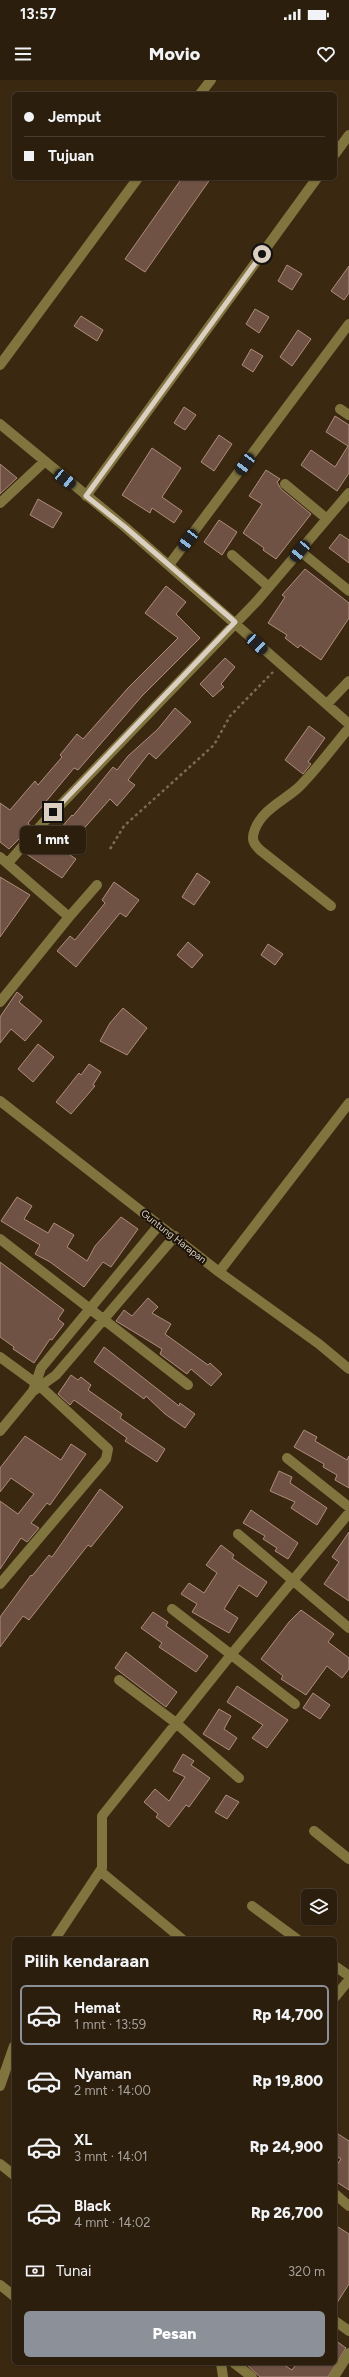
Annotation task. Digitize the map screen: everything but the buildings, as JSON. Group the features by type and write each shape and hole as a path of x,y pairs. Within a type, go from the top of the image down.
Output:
{"street":[{"path":"202,92 211,80"},
{"path":"337,151 349,135"},
{"path":"0,365 137,180"},
{"path":"86,496 316,180"},
{"path":"169,565 349,324"},
{"path":"340,409 349,416"},
{"path":"0,424 169,565 235,622 280,665 349,724"},
{"path":"0,504 44,462"},
{"path":"285,484 327,518"},
{"path":"69,917 4,860 43,823 269,587 349,493"},
{"path":"300,551 349,591"},
{"path":"232,556 269,587"},
{"path":"327,704 349,681"},
{"path":"331,906 260,850 253,842 252,838 255,828 265,814 299,787 349,728"},
{"path":"0,1002 97,885"},
{"name":"Guntung Harapan","path":"0,1101 175,1236 219,1272 319,1344 349,1369"},
{"path":"219,1272 349,1103"},
{"path":"36,1387 41,1368 159,1225"},
{"path":"0,1432 36,1387 56,1375 175,1236"},
{"path":"0,1238 105,1318 188,1385"},
{"path":"0,1357 105,1445 108,1452 102,1464 0,1584"},
{"path":"287,1458 349,1507"},
{"path":"56,1937 102,1868 102,1816 230,1656 294,1582 349,1513"},
{"path":"238,1534 349,1628"},
{"path":"172,1609 230,1656 295,1704"},
{"path":"119,1680 176,1723 239,1778"},
{"path":"314,1831 349,1859"},
{"path":"100,1872 180,1937"},
{"path":"252,1906 295,1937"},
{"path":"337,1967 349,1976"},
{"path":"337,1995 349,1980"},
{"path":"0,2086 12,2054"},
{"path":"0,2164 12,2173"},
{"path":"337,2196 349,2206"},
{"path":"0,2285 12,2294"},
{"path":"337,2322 349,2331"},
{"path":"334,2377 349,2353"},
{"path":"221,2365 223,2377"},
{"path":"237,2365 252,2377"}],"path":[{"path":"110,850 124,826 214,745 230,716 280,665"}],"route":[{"path":"53,812 235,622 125,527 86,496 262,254"}]}
